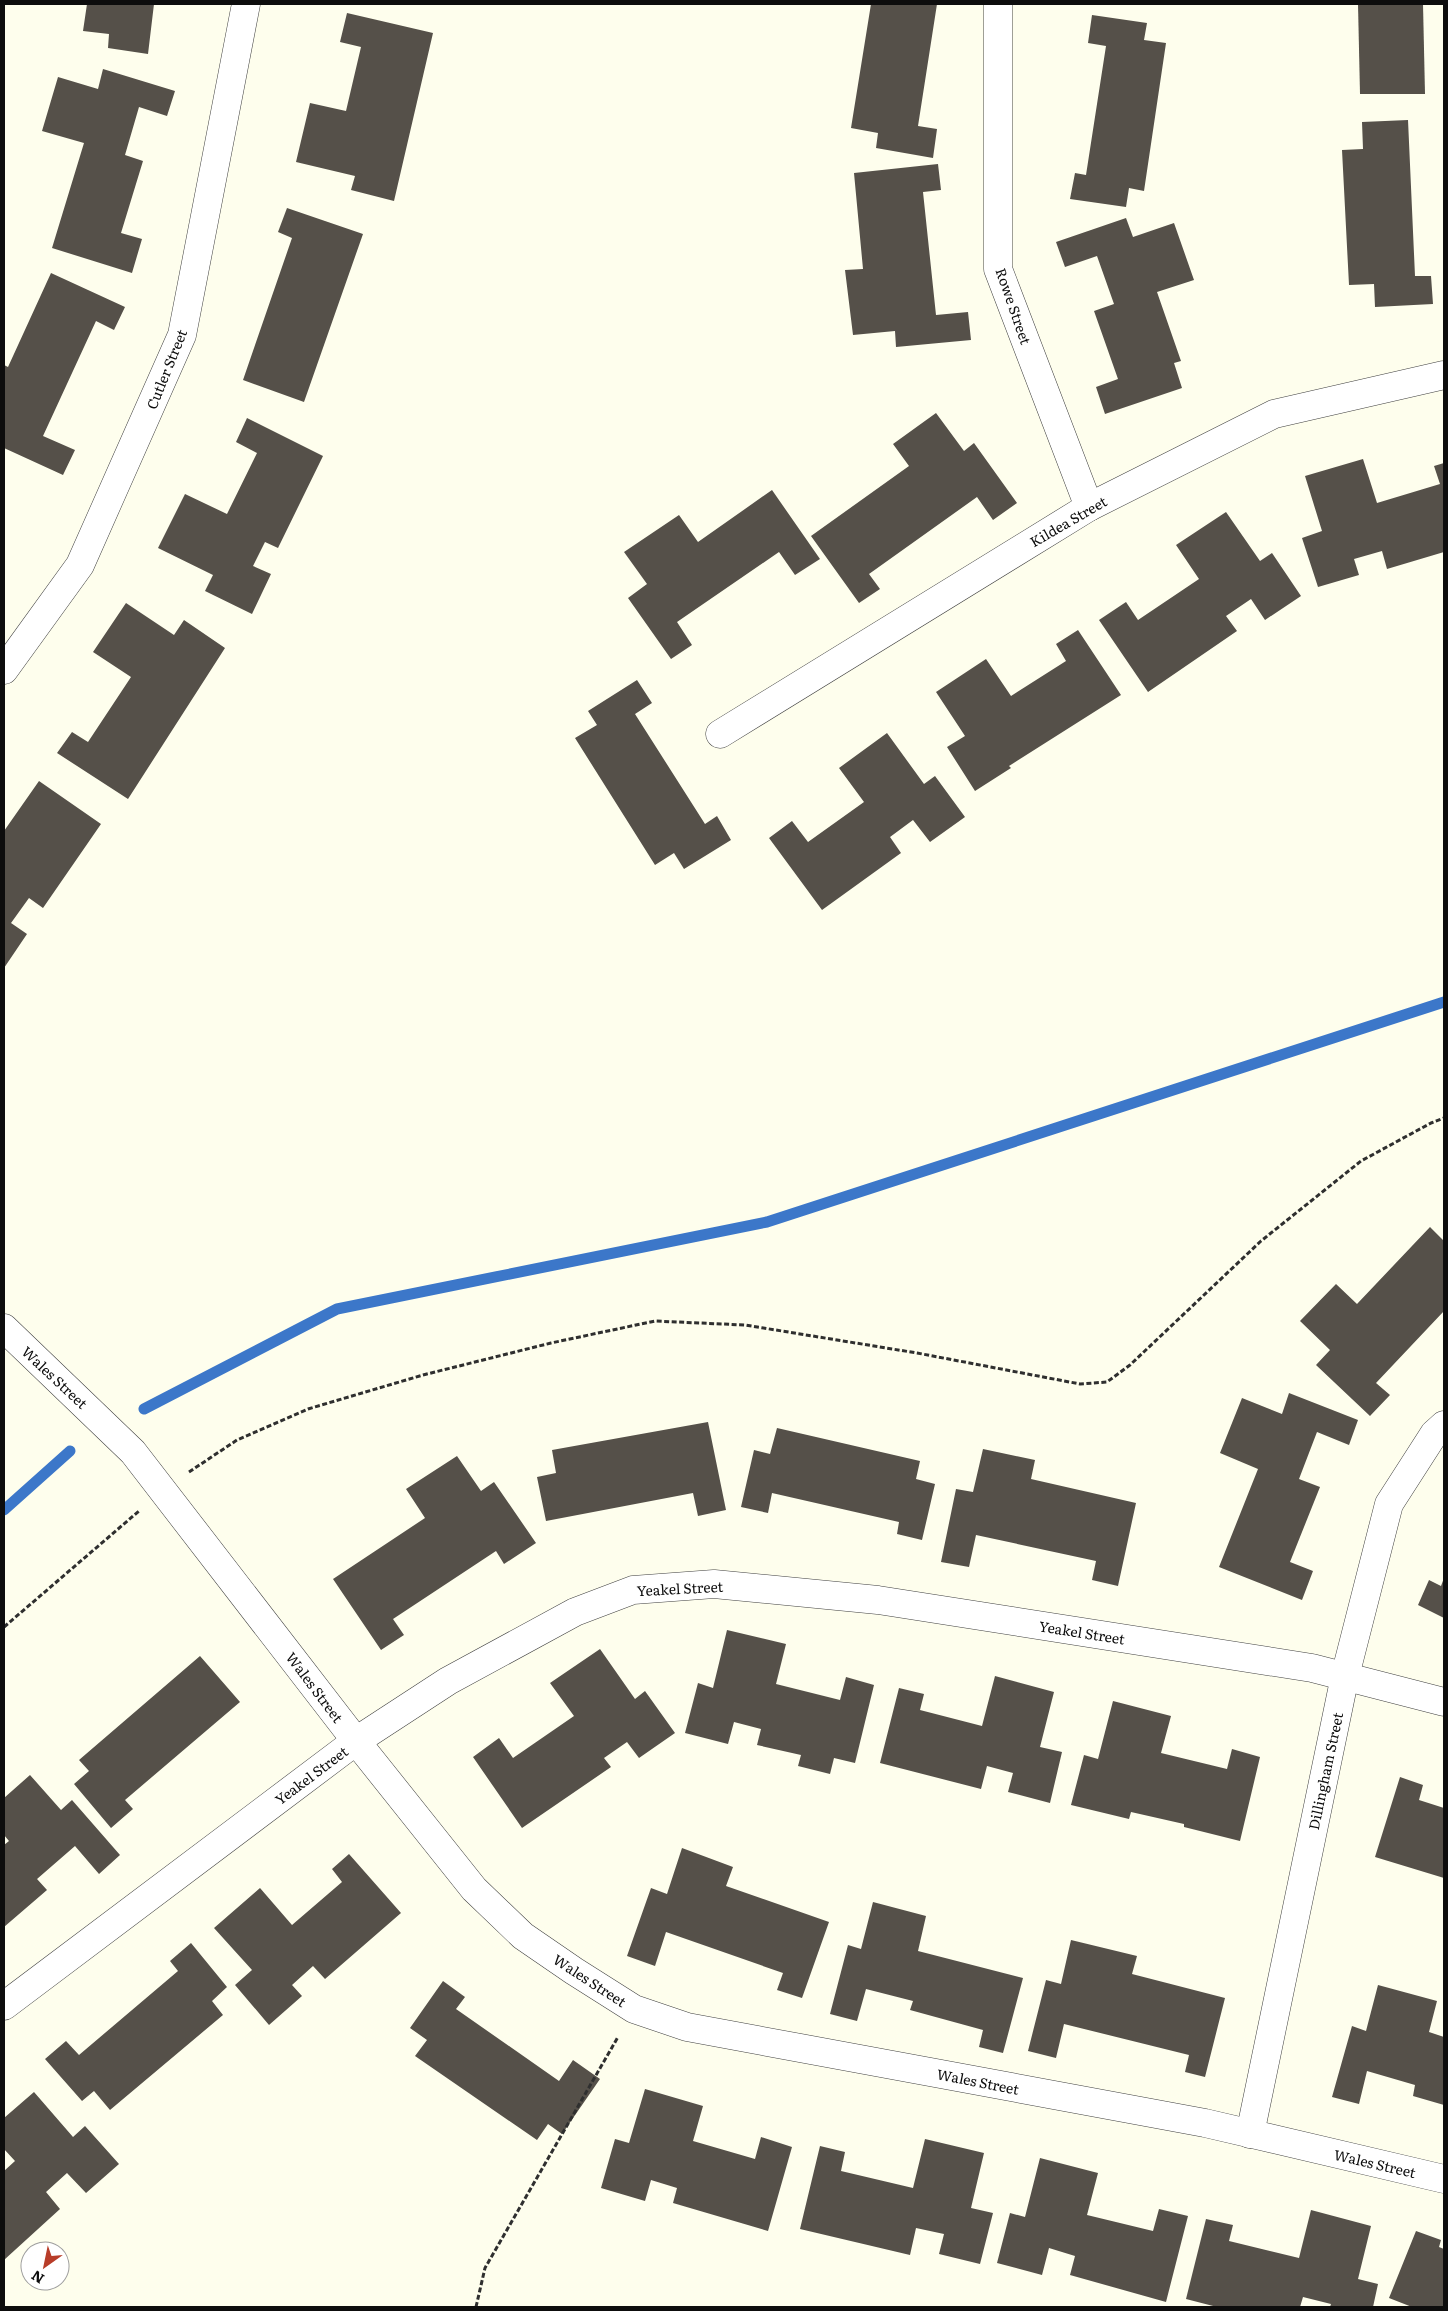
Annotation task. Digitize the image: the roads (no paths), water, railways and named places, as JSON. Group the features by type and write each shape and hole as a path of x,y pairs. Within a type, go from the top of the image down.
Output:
{"street":[{"name":"Cutler Street","path":"4,670 80,564 182,335 246,4"},
{"name":"Rowe Street","path":"998,4 998,269 1089,507"},
{"name":"Kildea Street","path":"720,734 1089,507 1274,414 1444,375"},
{"name":"Wales Street","path":"4,1328 133,1452 356,1741 474,1889 523,1936 574,1972 634,2009 687,2027 1205,2123 1444,2179"},
{"name":"Dillingham Street","path":"1250,2134 1345,1676 1388,1504 1434,1434 1444,1425"},
{"name":"Yeakel Street","path":"4,2006 356,1741 448,1681 575,1612 633,1590 714,1584 878,1600 1312,1668 1444,1702"}],"waterway":[{"path":"144,1409 337,1309 767,1222 1444,1002"},
{"path":"4,1510 70,1451"}]}
